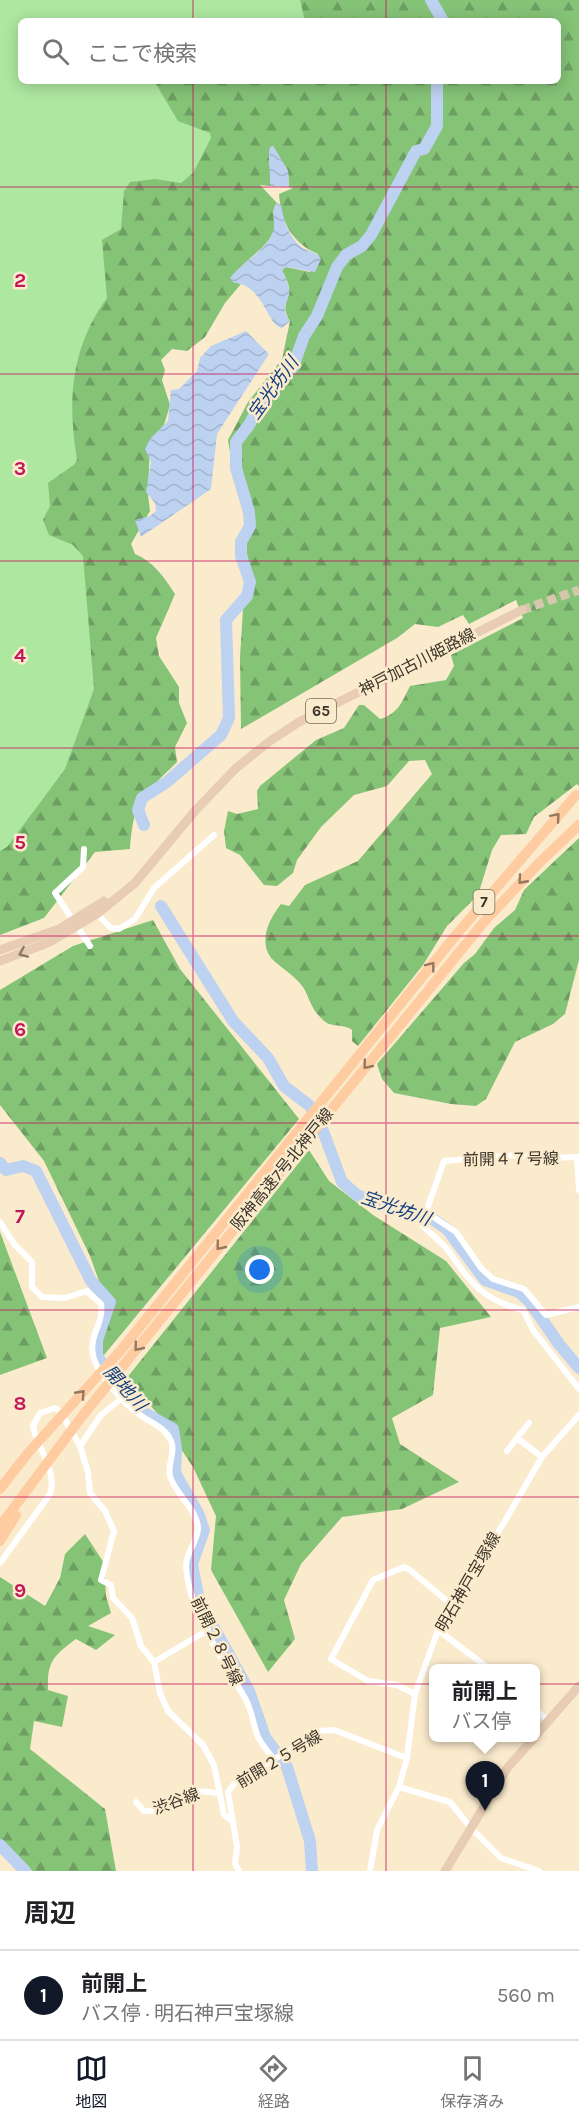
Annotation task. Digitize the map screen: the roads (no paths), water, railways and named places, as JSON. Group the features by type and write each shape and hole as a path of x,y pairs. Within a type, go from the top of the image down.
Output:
{"highway":[{"name":"阪神高速7号北神戸線","path":"400,1016 456,935 576,795"},
{"name":"阪神高速7号北神戸線","path":"45,1467 171,1298 400,1016 540,861 579,825"},
{"name":"阪神高速7号北神戸線","path":"0,1490 28,1453 171,1298"},
{"path":"0,1526 45,1467"},
{"path":"0,1541 45,1467"}],"main road":[{"name":"神戸加古川姫路線","path":"0,961 50,942 97,914 135,883 236,768 270,741 299,722 522,610"},
{"name":"神戸加古川姫路線","path":"0,950 59,929 95,908 154,859"},
{"path":"540,1731 579,1686"},
{"path":"445,1871 508,1767 530,1742"}],"street":[{"path":"97,914 111,928 126,926 135,919 154,888 214,835"},
{"path":"84,849 82,867 55,893 90,946"},
{"name":"前開４７号線","path":"578,1157 549,1158 516,1155 444,1161 426,1212 456,1232 481,1268 492,1279 524,1289 546,1315 579,1307"},
{"path":"578,1157 579,1190"},
{"path":"426,1212 422,1221 426,1230 450,1253 466,1277 500,1305 523,1310 533,1330 579,1389"},
{"name":"前開２８号線","path":"0,1222 14,1244 32,1262 32,1287 42,1298 65,1298 87,1291 101,1304 102,1315 91,1342 94,1359 121,1399 143,1418 161,1427 171,1440 173,1448 170,1474 176,1490 196,1518 198,1529 186,1566 194,1601 246,1700 257,1735 274,1759"},
{"path":"80,1446 101,1415 121,1399"},
{"path":"0,1563 53,1486 34,1435 33,1426 37,1418 46,1410 55,1408 60,1411 80,1446 88,1472 90,1493 105,1511 114,1531 101,1580 111,1585 113,1598 132,1618 141,1646 154,1662 160,1693 168,1711 202,1745 214,1765 224,1815 233,1822"},
{"name":"明石神戸宝塚線","path":"370,1871 377,1830 399,1787 407,1758 415,1694 438,1630 470,1581 542,1457 579,1415"},
{"path":"507,1451 529,1423"},
{"path":"517,1438 542,1457"},
{"path":"415,1694 397,1685 368,1680 331,1659 373,1580 393,1570 404,1567 410,1570 453,1605"},
{"path":"154,1662 208,1630"},
{"path":"438,1630 483,1664"},
{"path":"540,1713 549,1721"},
{"name":"前開２５号線","path":"239,1871 235,1864 237,1846 228,1792 235,1783 321,1731 334,1730 407,1758"},
{"path":"399,1787 450,1802 471,1828 501,1858 539,1871"},
{"name":"渋谷線","path":"136,1803 144,1811 152,1811 198,1790 208,1790 219,1794"}],"water":[{"path":"273,146 288,171 289,187 270,186 269,152 270,147"},
{"path":"277,203 281,205 285,222 293,238 301,247 315,253 321,259 315,272 286,267 282,270 289,289 285,312 290,321 282,328 272,320 252,291 244,285 233,282 230,278 268,241 274,230 274,210"},
{"path":"246,331 269,354 217,434 211,489 141,537 135,520 150,516 156,511 155,503 146,492 151,462 145,449 150,439 168,421 171,390 179,389 197,371 200,358 211,346"}],"waterway":[{"name":"宝光坊川","path":"431,0 441,18"},
{"name":"宝光坊川","path":"144,825 138,810 142,798 167,782 221,735 229,718 226,620 247,596 250,582 241,556 241,542 250,526 249,512 236,468 236,442 249,425 267,391 293,367 304,336 317,316 337,267 346,255 362,246 371,235 416,151 424,149 437,126 437,84"},
{"name":"宝光坊川","path":"161,906 233,1021 268,1058 284,1086 310,1106 323,1131 342,1182 357,1195 379,1204 431,1218 447,1229 485,1280 519,1292 529,1301 579,1368"},
{"name":"開地川","path":"0,1163 6,1170 23,1166 36,1171 91,1281 110,1302 97,1340 97,1356 119,1387 143,1412 173,1429 176,1449 175,1473 198,1513 204,1530 192,1564 199,1601 249,1691 265,1737 287,1767 310,1841 312,1871"},
{"path":"0,1845 25,1871"}],"tunnel":[{"path":"522,610 579,590"}],"place":[{"name":"前開上","path":"485,1811"}]}
